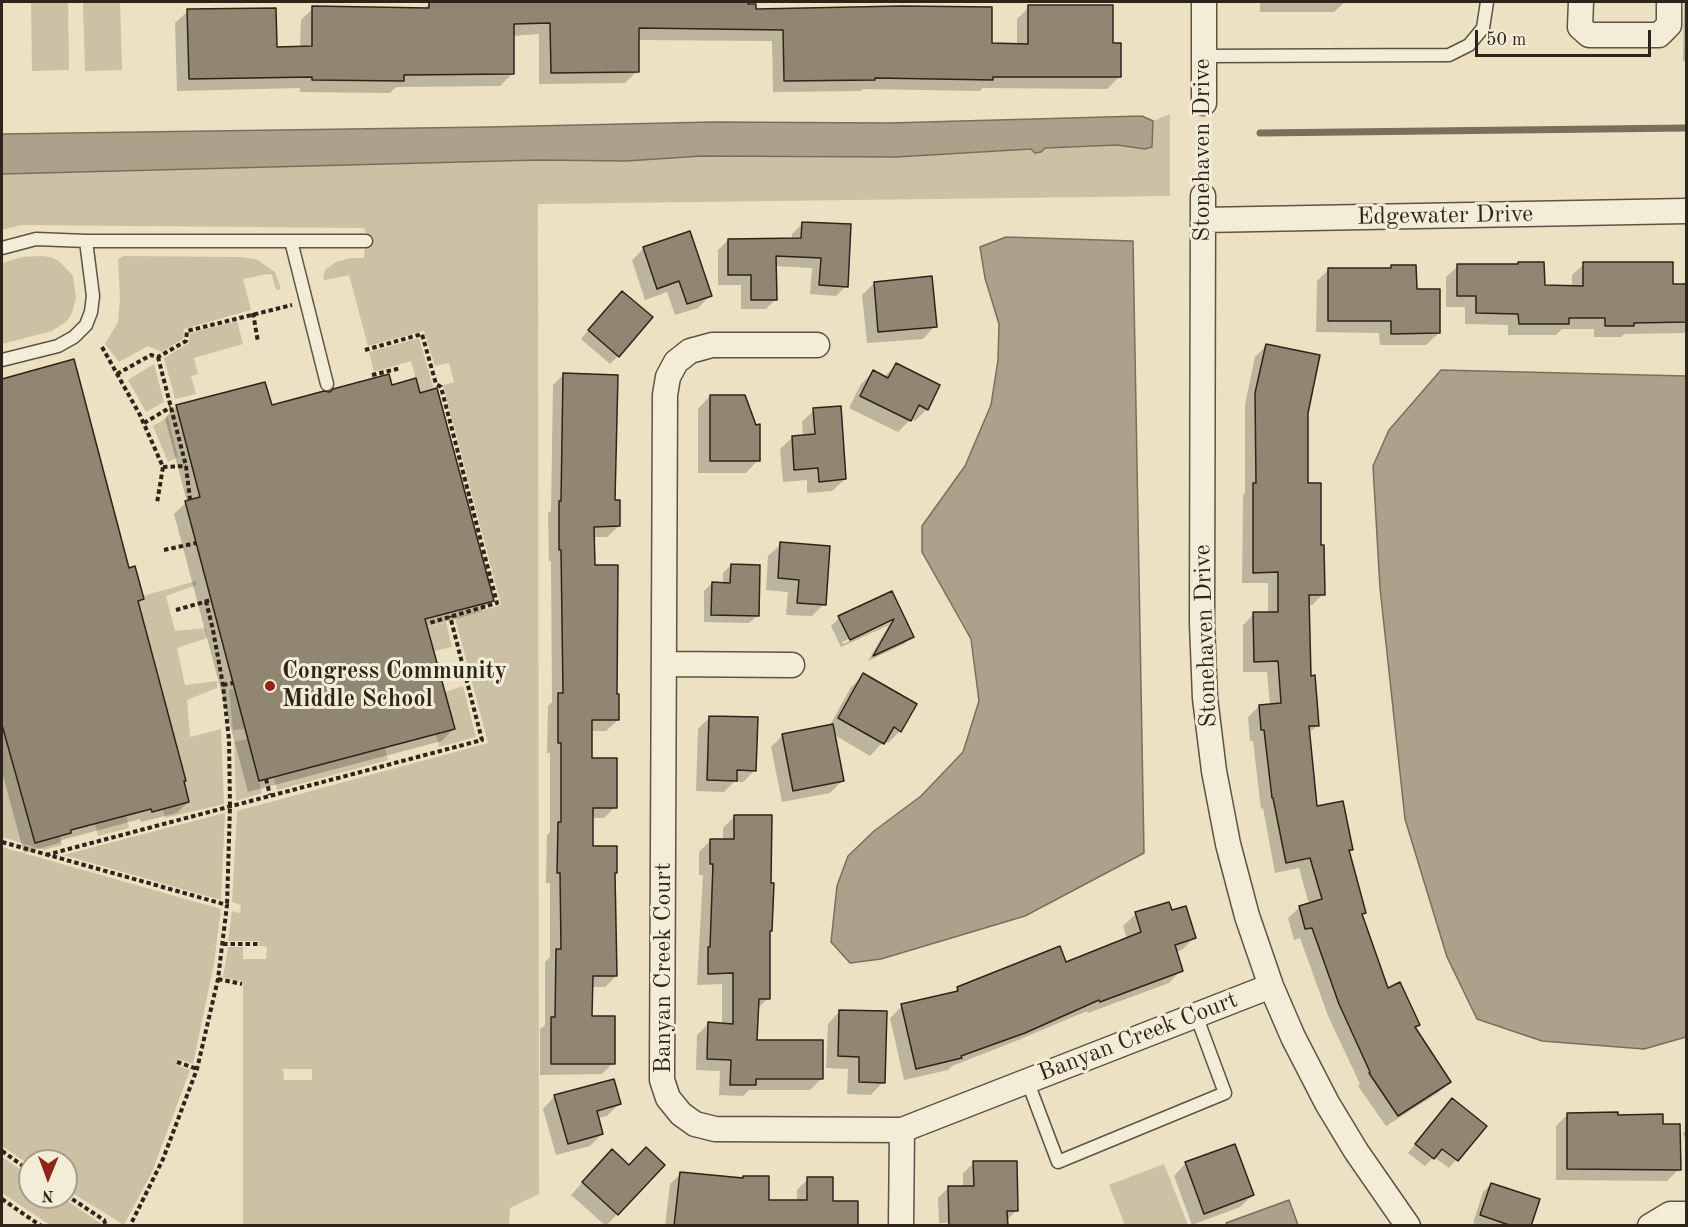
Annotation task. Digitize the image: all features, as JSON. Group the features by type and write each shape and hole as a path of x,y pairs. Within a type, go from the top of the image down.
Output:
{"street":[{"name":"Stonehaven Drive","path":"1204,2 1204,103"},
{"path":"1581,2 1580,27 1589,35 1659,35 1669,25 1669,2"},
{"name":"Stonehaven Drive","path":"1203,208 1202,624 1210,753 1228,844 1247,916 1270,986 1327,1103 1356,1151 1408,1226"},
{"name":"Edgewater Drive","path":"1203,208 1686,211"},
{"name":"Banyan Creek Court","path":"817,345 712,345 690,351 676,362 668,377 665,394 662,1080 668,1098 681,1114 695,1124 715,1129 902,1130 1270,986"},
{"path":"665,664 792,665"},
{"path":"901,1226 902,1130"},
{"path":"1650,1226 1670,1215 1686,1214"}],"lane":[{"path":"1204,56 1449,55 1469,45 1483,28 1487,2"},
{"path":"2,248 36,239 366,241"},
{"path":"2,360 58,346 74,337 86,325 91,312 93,296 86,241"},
{"path":"291,241 327,384"},
{"path":"1027,1080 1058,1162 1225,1093 1196,1015"}],"path":[{"name":"Stonehaven Drive","path":"1203,208 1204,103"},
{"path":"117,374 150,355 158,357 186,341 187,331 307,301"},
{"path":"253,314 258,342"},
{"path":"365,350 422,334 436,384 441,387 497,603 429,623"},
{"path":"102,347 144,423 163,467 157,503"},
{"path":"158,357 186,466 190,499"},
{"path":"372,375 401,368"},
{"path":"144,423 171,407"},
{"path":"163,467 186,466"},
{"path":"164,550 196,543"},
{"path":"130,1226 163,1159 197,1069 218,979 227,906 229,740 223,685 208,601 176,609"},
{"path":"46,855 482,740 450,616"},
{"path":"223,685 233,683"},
{"path":"266,779 270,795"},
{"path":"2,842 227,906"},
{"path":"223,944 259,944"},
{"path":"218,979 242,984"},
{"path":"177,1062 197,1069"},
{"path":"2,1151 18,1162"},
{"path":"2,1199 41,1226"},
{"path":"78,1203 104,1220 106,1226"},
{"path":"28,1217 30,1226"}],"shaded area":[{"path":"31,2 68,2 69,70 32,71"},
{"path":"83,2 120,2 122,70 85,71"},
{"path":"1170,114 1170,196 538,204 539,1194 510,1208 509,1225 243,1225 243,982 223,977 228,947 243,947 243,959 266,959 267,947 259,946 259,941 228,941 232,911 240,913 241,905 232,902 237,811 488,743 455,618 501,605 443,385 454,382 449,363 435,366 424,331 368,346 349,275 323,279 325,270 336,262 351,258 364,258 366,233 364,228 21,225 2,230 2,174 539,160 626,161 702,156 896,157 1031,149 1035,153 1045,148 1117,145 1145,149 1152,147 1153,121","holes":["283,1069 312,1069 312,1080 284,1080"]},
{"path":"1142,116 1153,121 1152,147 1145,149 1117,145 1045,148 1035,153 1031,149 896,157 702,156 626,161 539,160 2,174 2,134 713,122 889,123"},
{"path":"1006,237 1133,241 1144,853 1025,916 881,959 850,963 831,942 837,886 848,856 874,831 921,796 963,752 979,701 971,639 922,552 922,526 965,466 991,405 998,360 999,324 985,278 980,247"},
{"path":"124,256 256,259 275,272 281,289 277,290 275,287 272,275 243,279 251,310 184,329 183,339 162,352 148,346 119,362 105,344 118,322 120,298 118,259"},
{"path":"22,257 51,257 60,262 73,276 76,298 72,313 67,321 52,331 2,344 2,263"},
{"path":"237,321 243,344 194,358 198,374 191,376 196,394 175,399 164,358 189,343 190,333"},
{"path":"419,338 433,386 437,388 420,393 411,361 374,372 369,352"},
{"path":"154,364 164,402 146,412 128,380"},
{"path":"1441,370 1686,376 1686,1037 1644,1049 1542,1041 1477,1019 1447,957 1405,819 1380,588 1373,466 1389,430"},
{"path":"168,417 178,457 168,462 153,426"},
{"path":"196,581 197,585 166,596 175,631 206,628 207,638 177,648 185,685 217,681 217,688 187,700 190,737 221,729 224,804 165,818 163,809 189,802 184,781 186,780 138,601 144,599 143,596"},
{"path":"446,622 452,647 434,651 428,627"},
{"path":"463,686 476,737 439,747 436,735 455,729 445,692"},
{"path":"235,688 245,729 233,730 229,690"},
{"path":"2,725 35,842 60,836 62,845 44,850 2,837"},
{"path":"248,739 262,793 236,801 234,742"},
{"path":"385,748 388,760 277,790 274,778"},
{"path":"225,813 221,900 63,855"},
{"path":"126,816 129,828 98,836 95,824"},
{"path":"2,847 221,909 214,964 193,1064 178,1059 175,1064 190,1070 152,1172 124,1225 78,1196 78,1149 18,1149 18,1157 2,1146"},
{"path":"2,1157 18,1168 18,1204 2,1193"},
{"path":"1164,1164 1188,1225 1125,1225 1109,1185"},
{"path":"1289,1200 1298,1225 1227,1225 1226,1223"},
{"path":"78,1208 102,1224 101,1225 50,1225 26,1209"}],"building":[{"path":"429,2 748,2 748,4 756,4 756,9 992,7 992,43 1028,44 1028,5 1113,5 1113,43 1121,43 1121,77 993,77 993,80 875,78 875,80 784,81 783,30 639,28 639,72 551,73 550,23 514,24 514,74 404,75 404,81 312,80 312,77 189,79 187,9 276,8 277,47 312,46 312,6 429,8"},
{"path":"802,222 851,224 848,287 819,285 821,258 776,256 777,300 751,300 751,275 728,275 728,239 801,238"},
{"path":"690,231 712,296 687,304 679,281 657,289 643,247"},
{"path":"1518,262 1544,262 1545,285 1583,286 1583,262 1673,262 1673,284 1686,284 1686,322 1605,326 1605,318 1569,318 1569,324 1519,324 1518,314 1476,313 1476,296 1457,296 1457,264 1518,264"},
{"path":"1391,265 1416,265 1417,289 1440,289 1440,333 1391,334 1391,321 1328,321 1328,268 1391,268"},
{"path":"932,276 937,327 878,332 874,282"},
{"path":"622,291 653,317 619,357 588,330"},
{"path":"1266,344 1320,355 1308,413 1308,483 1321,483 1321,545 1324,545 1325,595 1309,595 1311,676 1315,675 1319,726 1309,726 1317,806 1343,801 1353,850 1349,850 1366,913 1362,914 1388,988 1400,982 1420,1025 1415,1027 1451,1082 1398,1116 1369,1073 1339,1004 1312,928 1305,929 1299,906 1322,899 1310,858 1286,863 1272,798 1259,705 1281,703 1278,661 1254,662 1253,612 1278,612 1278,572 1253,573 1253,483 1256,483 1255,393"},
{"path":"74,359 129,568 135,566 144,599 138,601 186,781 184,781 189,802 152,812 151,809 71,830 71,833 35,843 2,725 2,379"},
{"path":"896,363 940,385 928,410 919,405 911,421 860,396 873,370 888,378"},
{"path":"563,373 618,375 615,500 620,500 620,526 594,527 595,565 618,565 617,694 619,694 619,720 592,720 592,758 617,758 617,808 593,808 593,846 617,846 617,873 615,873 617,976 593,976 592,1016 615,1016 615,1064 551,1064 551,1017 555,1017 556,949 561,949 560,873 557,873 558,822 561,822 561,743 558,743 558,693 563,693 559,501 561,501"},
{"path":"389,374 392,385 416,378 420,393 437,388 494,601 425,619 455,729 259,781 185,501 200,497 176,405 265,382 272,405 324,391 330,392 333,389"},
{"path":"710,395 745,395 756,425 760,424 760,461 710,461"},
{"path":"841,406 846,479 819,482 818,468 794,470 792,436 815,434 813,408"},
{"path":"780,542 830,546 826,605 797,603 799,580 778,578"},
{"path":"731,564 760,565 759,616 711,615 712,582 730,583"},
{"path":"892,591 914,637 873,656 894,619 850,640 838,616"},
{"path":"863,673 917,704 901,732 894,727 884,744 838,718"},
{"path":"709,716 758,717 756,771 737,770 737,781 707,780"},
{"path":"833,724 844,781 793,791 782,734"},
{"path":"734,815 772,815 771,883 774,883 772,931 770,931 770,999 759,999 757,1040 823,1040 823,1079 756,1079 756,1085 730,1085 731,1060 707,1059 708,1022 733,1024 733,973 708,974 708,947 710,947 713,864 710,864 710,839 734,839"},
{"path":"1169,902 1172,910 1186,906 1196,938 1175,945 1183,971 1100,1002 1099,1000 1025,1033 961,1056 962,1058 916,1069 901,1004 958,991 957,987 1060,946 1066,962 1141,932 1135,912"},
{"path":"839,1010 887,1011 885,1083 859,1082 859,1057 838,1056"},
{"path":"614,1079 621,1104 597,1111 603,1134 568,1144 554,1095"},
{"path":"1452,1098 1487,1126 1458,1161 1442,1149 1434,1159 1415,1144"},
{"path":"1618,1112 1618,1115 1663,1114 1663,1124 1680,1124 1681,1170 1567,1169 1567,1113"},
{"path":"1235,1144 1254,1195 1204,1214 1185,1162"},
{"path":"646,1147 665,1165 618,1215 582,1182 612,1149 629,1165"},
{"path":"973,1161 1017,1161 1018,1211 1007,1211 1008,1226 949,1226 948,1186 974,1186"},
{"path":"680,1172 743,1178 743,1176 769,1176 769,1200 807,1200 807,1177 833,1177 833,1201 858,1201 858,1226 674,1226"},
{"path":"1491,1183 1540,1199 1531,1226 1512,1226 1480,1215"}],"waterway":[{"path":"1260,133 1686,128"}],"place":[{"name":"Congress Community Middle School","path":"270,686"}]}
